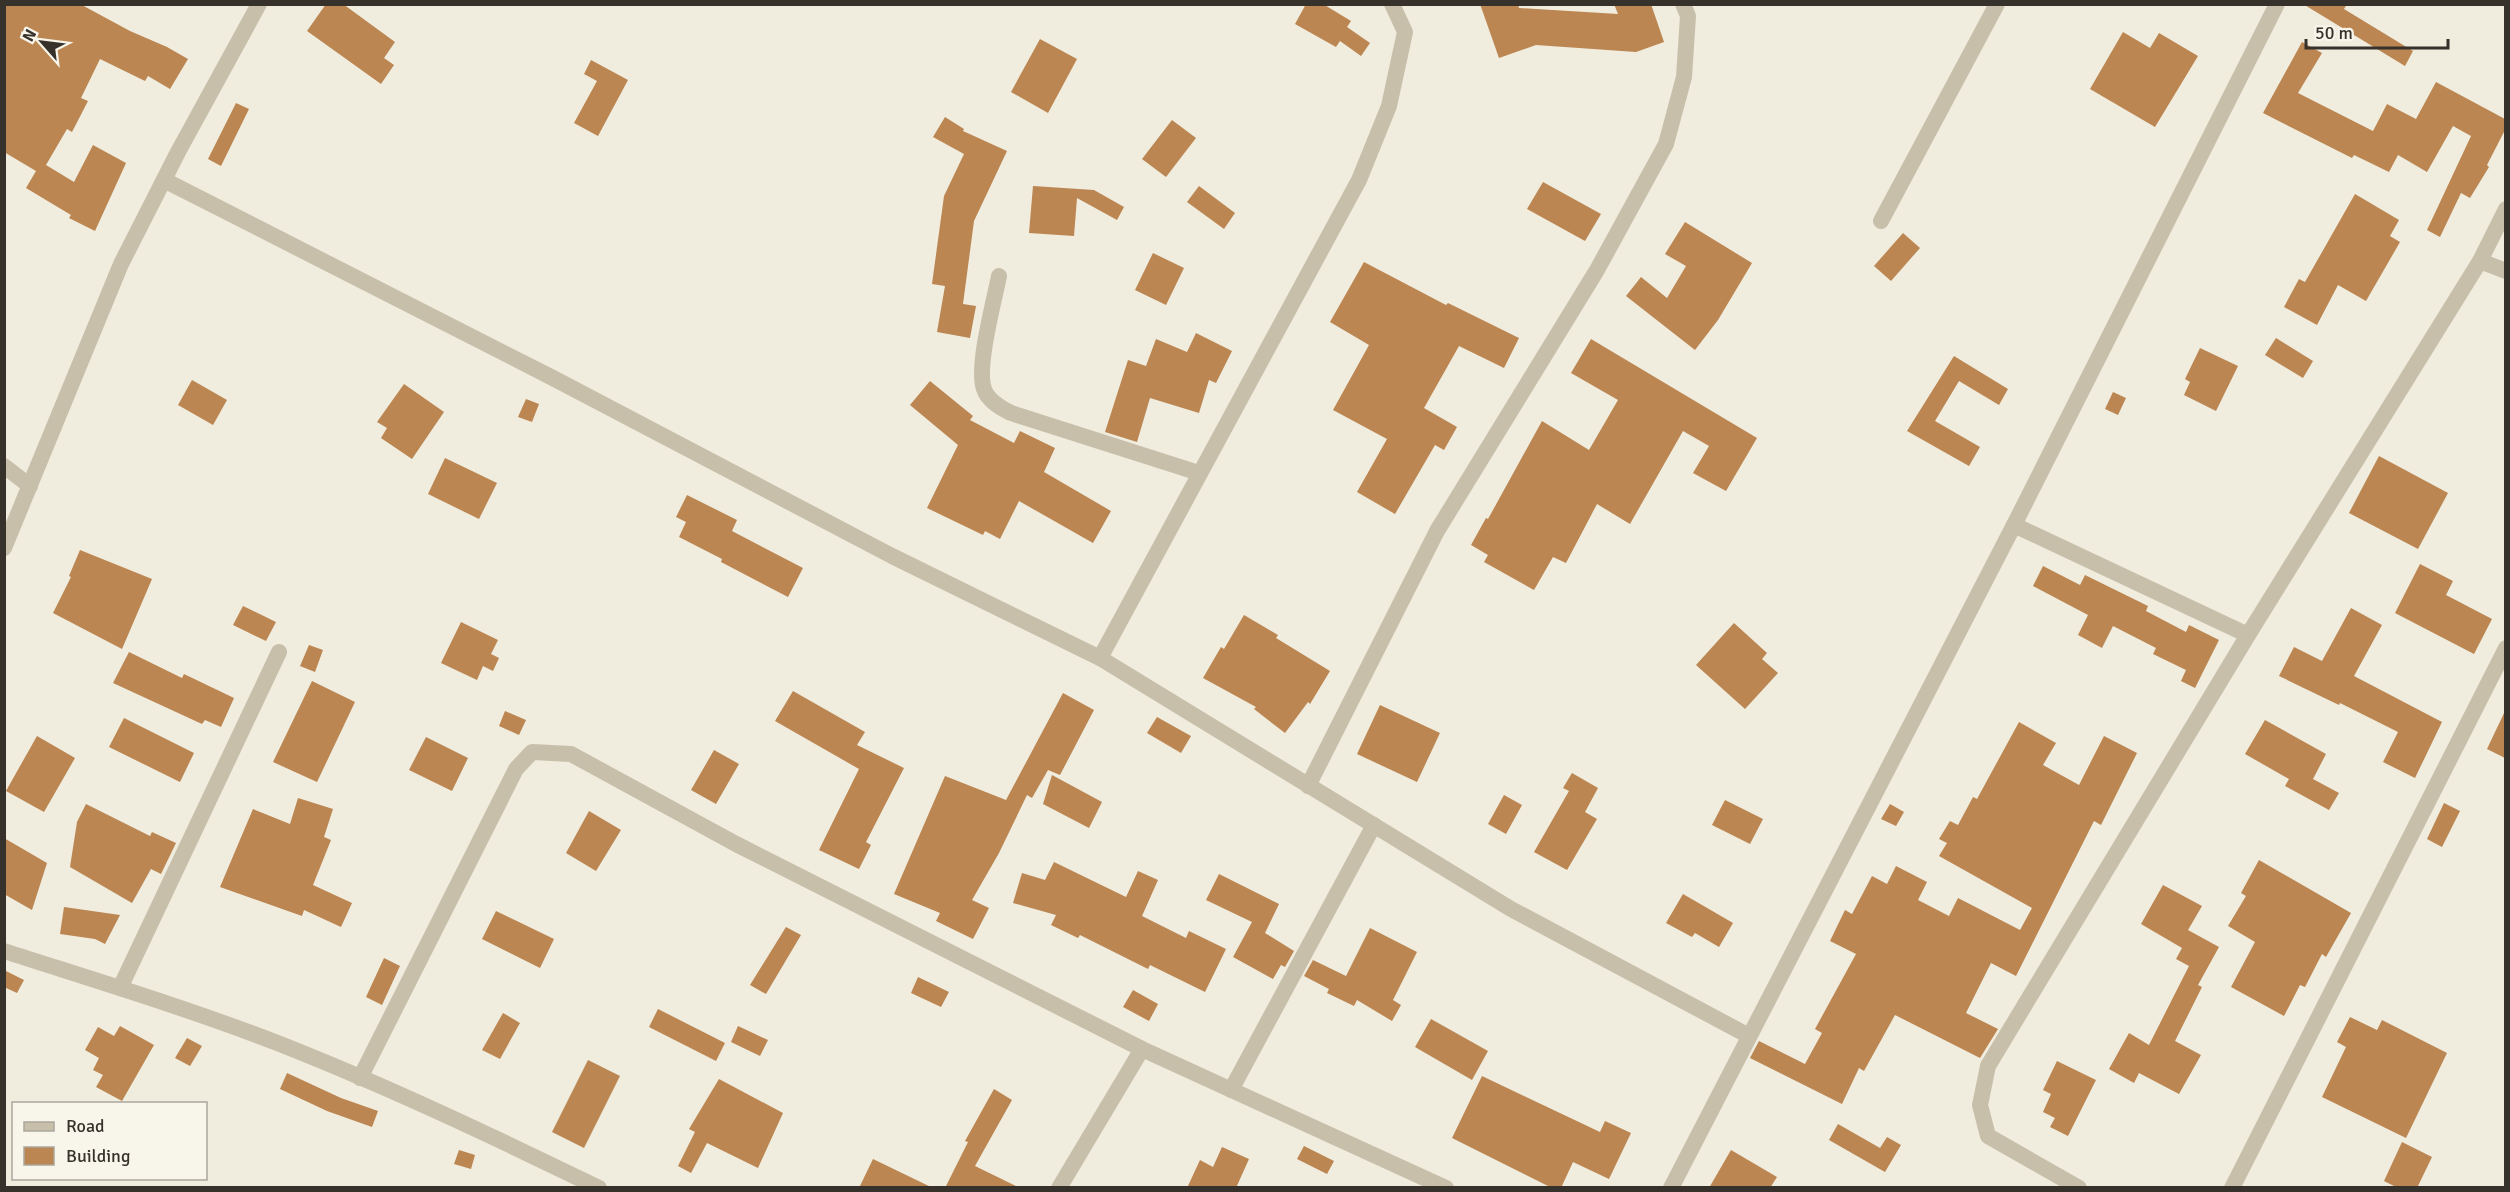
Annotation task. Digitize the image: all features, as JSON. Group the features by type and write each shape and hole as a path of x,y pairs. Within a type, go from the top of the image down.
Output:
{"street":[{"path":"4,548 121,264 259,4"},
{"path":"1100,658 1359,180 1389,106 1405,32 1392,4"},
{"path":"1308,786 1437,531 1597,270 1666,144 1684,77 1688,16 1683,4"},
{"path":"1881,221 1997,4"},
{"path":"1671,1188 2014,525 2277,4"},
{"path":"164,180 551,377 892,556 1100,658 1511,909 1749,1036"},
{"path":"2079,1188 1988,1136 1980,1105 1988,1066 2248,635 2480,261 2505,209"},
{"path":"2480,261 2505,271"},
{"path":"999,276 981,372 984,390 991,399 1011,413 1199,473"},
{"path":"4,466 30,486"},
{"path":"2014,525 2248,635"},
{"path":"2232,1188 2505,648"},
{"path":"120,988 279,652"},
{"path":"360,1078 516,769 532,752 571,754 736,844 1142,1049 1446,1188"},
{"path":"1231,1090 1374,825"},
{"path":"4,951 120,988 279,1044 444,1112 599,1188"},
{"path":"1059,1188 1142,1049"}],"building":[{"path":"4,4 80,4 188,59 170,89 148,76 145,81 100,59 81,98 88,101 72,132 67,129 46,165 74,182 93,145 126,163 95,231 69,218 71,215 26,188 36,171 4,152"},
{"path":"326,4 343,4 395,42 384,58 394,65 381,84 307,31"},
{"path":"1306,4 1323,4 1351,21 1347,27 1370,43 1361,56 1340,41 1336,47 1295,24"},
{"path":"1480,4 1518,4 1519,8 1618,14 1614,4 1651,4 1664,42 1636,52 1536,45 1499,58"},
{"path":"2303,4 2347,4 2344,9 2413,51 2405,66"},
{"path":"2123,32 2150,48 2159,33 2198,56 2155,127 2090,89"},
{"path":"1040,39 1077,59 1048,113 1011,92"},
{"path":"2302,42 2322,53 2298,93 2373,131 2387,104 2416,119 2436,82 2505,119 2505,130 2487,165 2489,167 2470,198 2461,193 2440,237 2427,230 2471,136 2453,126 2427,172 2398,155 2389,172 2354,155 2352,158 2263,113"},
{"path":"591,60 628,80 598,136 574,123 597,81 584,74"},
{"path":"236,103 249,109 221,166 208,159"},
{"path":"945,117 964,129 963,131 1007,151 974,221 963,304 976,306 970,338 937,332 945,286 932,284 944,196 964,154 933,137"},
{"path":"1172,120 1196,138 1166,177 1142,159"},
{"path":"1543,182 1601,214 1585,241 1527,209"},
{"path":"1033,186 1094,190 1124,207 1117,220 1077,198 1074,236 1029,233"},
{"path":"1199,186 1235,213 1224,229 1187,202"},
{"path":"2355,194 2399,220 2390,236 2400,242 2366,301 2338,285 2317,325 2284,307 2299,279 2305,282"},
{"path":"1685,222 1752,263 1718,320 1695,350 1626,296 1641,277 1667,298 1686,266 1665,254"},
{"path":"1903,233 1920,248 1891,281 1874,266"},
{"path":"1153,253 1184,268 1166,305 1135,290"},
{"path":"1364,262 1446,305 1448,303 1519,338 1504,368 1459,346 1424,408 1457,427 1444,450 1435,445 1395,514 1357,492 1387,439 1333,410 1369,345 1330,322"},
{"path":"1196,333 1232,351 1216,383 1209,380 1199,413 1150,398 1137,442 1105,432 1128,360 1146,366 1156,339 1187,352"},
{"path":"2276,338 2313,361 2303,378 2265,355"},
{"path":"1591,339 1757,438 1726,491 1693,473 1709,446 1683,431 1630,524 1597,504 1566,563 1553,557 1534,590 1484,562 1488,555 1471,545 1486,518 1488,519 1542,421 1589,450 1618,400 1571,373"},
{"path":"2200,348 2238,366 2216,411 2184,395 2190,382 2185,379"},
{"path":"1954,356 2008,389 1999,405 1959,381 1935,421 1980,447 1969,466 1907,431"},
{"path":"192,380 227,400 213,425 178,405"},
{"path":"930,381 973,416 970,420 1014,443 1020,431 1055,448 1044,472 1111,511 1093,543 1019,501 1000,539 985,531 983,535 927,508 958,445 910,405"},
{"path":"404,384 444,412 412,459 381,438 387,428 377,422"},
{"path":"2113,392 2126,398 2118,415 2105,409"},
{"path":"526,399 539,404 532,422 518,417"},
{"path":"2379,456 2448,493 2418,549 2349,513"},
{"path":"445,458 497,483 479,519 428,494"},
{"path":"687,495 737,520 732,531 803,568 788,597 679,537 686,522 676,517"},
{"path":"80,550 152,579 122,649 53,613 71,577 69,576"},
{"path":"2420,564 2453,581 2446,595 2492,619 2474,654 2395,613"},
{"path":"2043,566 2080,585 2085,575 2148,606 2146,611 2186,632 2189,625 2219,640 2195,688 2181,681 2186,670 2153,654 2156,648 2113,626 2102,648 2078,635 2088,615 2033,586"},
{"path":"243,606 276,622 266,641 233,625"},
{"path":"2351,608 2382,625 2354,676 2442,722 2415,778 2383,762 2398,732 2279,676 2294,647 2322,661"},
{"path":"1244,615 1278,635 1276,638 1330,671 1310,704 1308,702 1285,733 1254,709 1256,707 1203,678 1221,647 1224,649"},
{"path":"461,622 498,640 491,654 499,658 493,671 483,666 477,680 441,663"},
{"path":"1734,623 1767,653 1762,659 1778,673 1745,709 1696,665"},
{"path":"309,645 323,650 315,672 300,666"},
{"path":"129,652 182,678 184,674 234,698 221,727 205,720 202,724 113,683"},
{"path":"312,681 355,702 317,782 273,762"},
{"path":"793,691 865,732 857,745 904,768 866,842 871,845 859,869 819,850 859,769 775,721"},
{"path":"1063,693 1094,710 1060,775 1048,770 1032,798 1027,795 999,853 972,900 989,908 973,939 936,921 940,913 894,894 945,776 1006,800"},
{"path":"1380,705 1440,733 1417,782 1357,754"},
{"path":"505,711 526,720 519,735 499,726"},
{"path":"2505,711 2505,758 2487,749"},
{"path":"1157,717 1191,736 1181,753 1147,733"},
{"path":"124,718 194,753 180,782 109,747"},
{"path":"2265,720 2326,754 2313,779 2339,793 2329,810 2285,786 2289,779 2245,754"},
{"path":"2019,722 2056,743 2043,765 2079,785 2104,736 2137,753 2101,825 2094,821 2016,976 1991,963 1966,1013 1998,1029 1980,1058 1895,1015 1864,1071 1859,1068 1842,1104 1750,1058 1759,1041 1805,1064 1822,1033 1815,1029 1856,954 1830,941 1845,910 1852,914 1872,876 1887,884 1896,866 1927,882 1918,900 1949,916 1958,898 2020,930 2032,908 1939,856 1947,843 1939,839 1950,821 1958,825 1973,797 1977,799"},
{"path":"37,736 75,758 44,812 6,791"},
{"path":"426,737 468,758 452,791 409,770"},
{"path":"714,750 739,764 716,804 691,790"},
{"path":"1572,773 1598,788 1585,812 1597,819 1567,870 1534,852 1569,791 1563,788"},
{"path":"1052,775 1102,802 1089,828 1043,804"},
{"path":"1504,795 1522,805 1506,834 1488,824"},
{"path":"298,798 333,809 324,837 331,840 313,885 352,903 341,927 304,910 302,916 220,887 253,809 290,824"},
{"path":"1725,800 1763,819 1750,844 1712,825"},
{"path":"2444,803 2460,811 2442,847 2427,839"},
{"path":"86,804 150,836 152,832 176,843 161,874 151,869 132,903 70,867 77,822"},
{"path":"1890,804 1904,812 1896,826 1881,819"},
{"path":"589,811 621,830 596,871 566,853"},
{"path":"4,838 47,863 32,910 4,894"},
{"path":"2259,860 2351,913 2326,957 2322,954 2305,987 2300,985 2284,1016 2231,987 2255,942 2228,926 2246,896 2241,893"},
{"path":"1054,862 1126,897 1138,871 1158,880 1142,916 1186,938 1189,931 1226,949 1205,992 1150,965 1148,969 1080,935 1078,938 1051,925 1056,915 1013,903 1022,873 1045,880"},
{"path":"1219,874 1279,904 1265,933 1294,951 1285,967 1281,965 1273,979 1233,957 1252,922 1206,900"},
{"path":"2163,885 2202,906 2188,930 2219,947 2198,985 2202,987 2175,1041 2201,1055 2179,1094 2139,1073 2134,1083 2109,1069 2129,1033 2149,1045 2189,966 2176,959 2182,948 2141,924"},
{"path":"1683,894 1733,923 1719,947 1695,933 1692,937 1666,923"},
{"path":"64,907 120,915 105,944 95,939 60,934"},
{"path":"496,911 554,939 540,968 482,939"},
{"path":"786,927 801,935 766,994 750,985"},
{"path":"1370,928 1417,952 1393,1000 1401,1005 1392,1021 1357,1000 1354,1006 1327,993 1329,989 1304,976 1313,960 1346,976"},
{"path":"384,958 400,966 382,1005 366,997"},
{"path":"4,970 24,980 17,993 4,987"},
{"path":"918,977 949,992 941,1007 911,993"},
{"path":"1133,990 1158,1004 1149,1021 1123,1007"},
{"path":"658,1009 725,1043 716,1061 649,1027"},
{"path":"503,1013 520,1023 500,1059 482,1050"},
{"path":"2350,1017 2377,1030 2382,1020 2447,1053 2406,1138 2322,1097 2346,1047 2337,1042"},
{"path":"1431,1019 1488,1051 1472,1080 1415,1047"},
{"path":"120,1026 154,1045 122,1101 96,1087 103,1075 93,1070 99,1058 85,1050 98,1027 114,1036"},
{"path":"738,1026 768,1040 760,1056 731,1042"},
{"path":"187,1038 202,1046 190,1066 175,1058"},
{"path":"588,1060 620,1076 584,1148 552,1132"},
{"path":"2057,1061 2096,1080 2068,1136 2050,1127 2055,1118 2043,1112 2051,1094 2043,1090"},
{"path":"287,1073 341,1098 378,1111 372,1127 327,1111 280,1089"},
{"path":"1482,1076 1600,1132 1605,1121 1631,1133 1609,1179 1573,1162 1561,1188 1552,1188 1452,1138"},
{"path":"719,1079 783,1113 758,1168 707,1143 691,1173 678,1166 695,1132 689,1129"},
{"path":"994,1089 1012,1100 975,1166 1020,1188 945,1188 968,1142 965,1141"},
{"path":"1838,1124 1880,1148 1887,1137 1901,1145 1885,1172 1829,1140"},
{"path":"2402,1142 2432,1157 2417,1188 2398,1188 2384,1181"},
{"path":"1304,1146 1334,1161 1327,1174 1297,1159"},
{"path":"1222,1147 1249,1159 1236,1188 1187,1188 1200,1160 1213,1167"},
{"path":"459,1150 475,1155 471,1169 454,1164"},
{"path":"1731,1150 1777,1177 1770,1188 1709,1188"},
{"path":"873,1159 933,1188 859,1188"}]}
